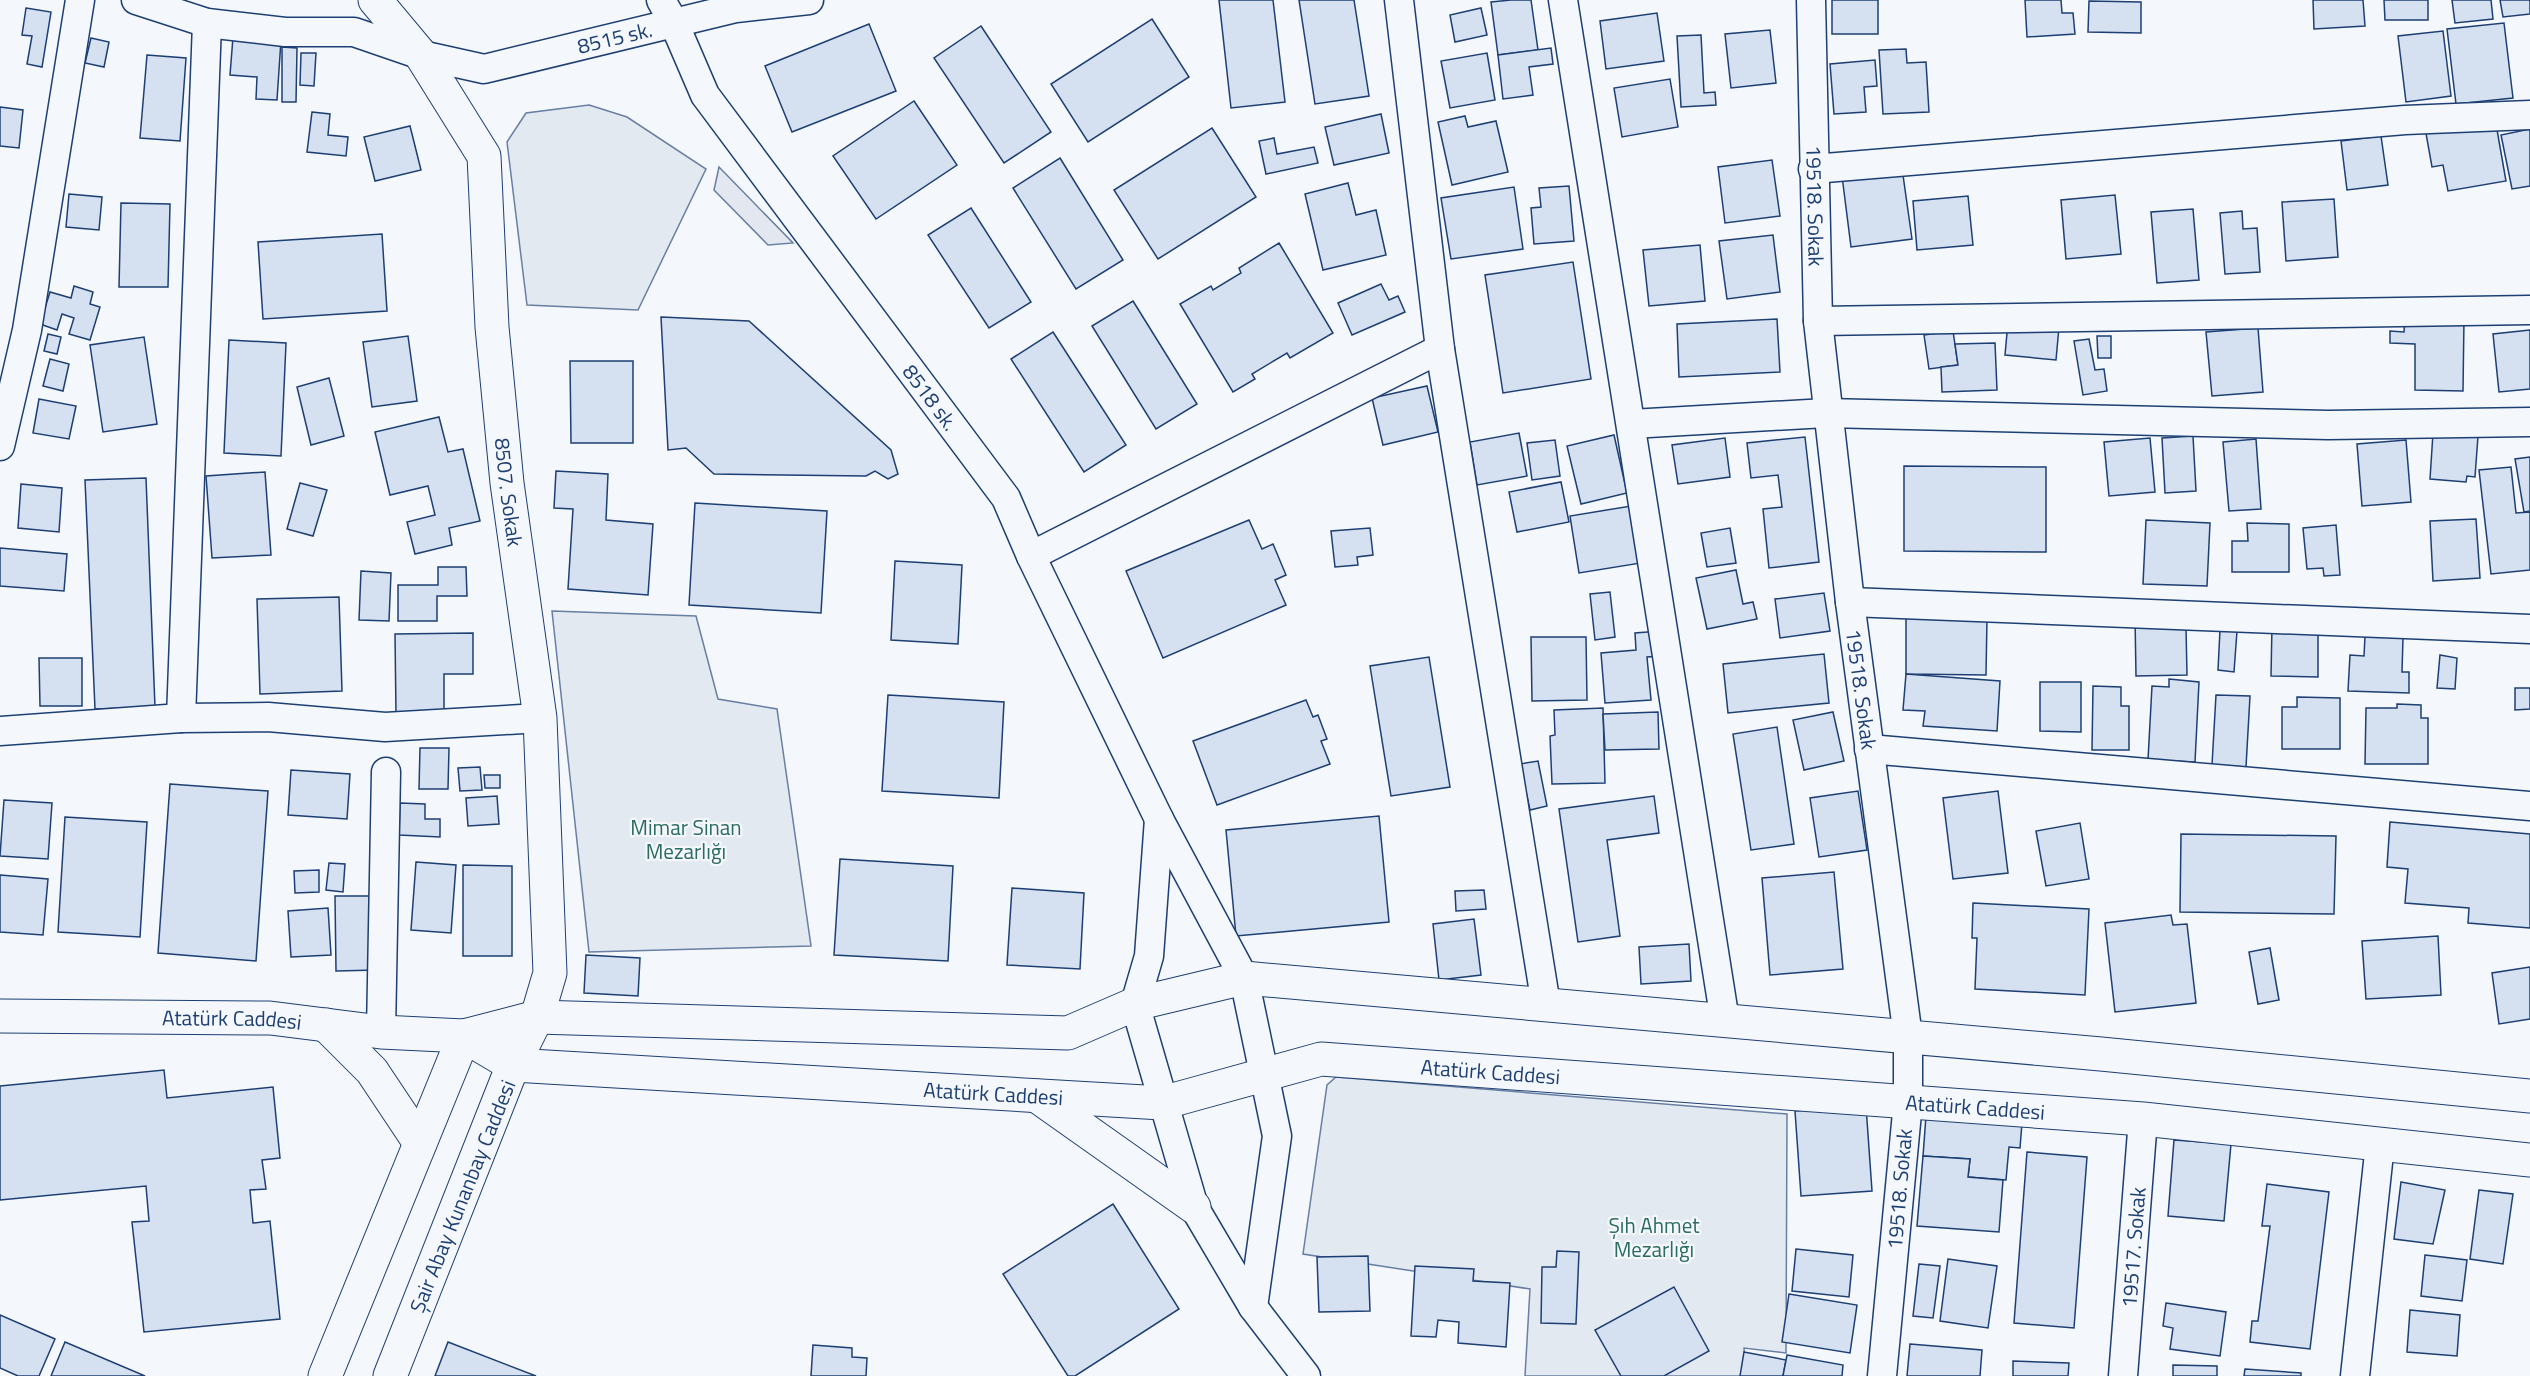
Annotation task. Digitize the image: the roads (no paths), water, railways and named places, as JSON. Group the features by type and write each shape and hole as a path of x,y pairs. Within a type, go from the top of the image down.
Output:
{"street":[{"path":"0,446 27,330 80,0"},
{"name":"8515 sk.","path":"136,0 207,23 285,32 354,32 421,55 484,69 667,11 736,8 809,0"},
{"name":"8507. Sokak","path":"375,0 421,55 484,156 492,327 507,483 540,718 550,973 537,1017"},
{"path":"1399,0 1440,349 1546,1005"},
{"path":"1563,0 1725,1021"},
{"name":"19518. Sokak","path":"1811,0 1818,321 1826,413 1908,1037 1908,1102 1882,1376"},
{"name":"8518 sk.","path":"667,11 705,95 1006,498 1031,556 1159,819 1244,978 1277,1136 1253,1307"},
{"path":"181,718 207,23"},
{"path":"1813,169 2405,120 2530,115"},
{"path":"1818,321 2530,310"},
{"path":"1031,556 1440,349"},
{"path":"1631,424 1826,413 2328,425 2530,422"},
{"path":"1850,602 2530,629"},
{"path":"0,731 181,718 268,717 385,727 540,718"},
{"path":"1869,749 2530,806"},
{"path":"381,1032 386,772"},
{"path":"1159,819 1149,956 1135,1004 1194,1207 1253,1307 1306,1376"},
{"name":"Atatürk Caddesi","path":"0,1016 270,1018 381,1032 464,1036 537,1017 1068,1033 1135,1004 1244,978 1908,1037 2530,1096"},
{"name":"Şair Abay Kunanbay Caddesi","path":"390,1376 513,1065 537,1017"},
{"path":"326,1025 372,1071 420,1143"},
{"path":"326,1376 464,1036"},
{"name":"Atatürk Caddesi","path":"464,1036 513,1065 1162,1103 1322,1059 2143,1119 2530,1160"},
{"path":"1037,1096 1194,1207"},
{"name":"19517. Sokak","path":"2123,1376 2143,1119"},
{"path":"2355,1376 2380,1144"}],"park label":[{"name":"Mimar Sinan Mezarlığı","path":"686,839"},
{"name":"Şıh Ahmet Mezarlığı","path":"1654,1237"}]}
